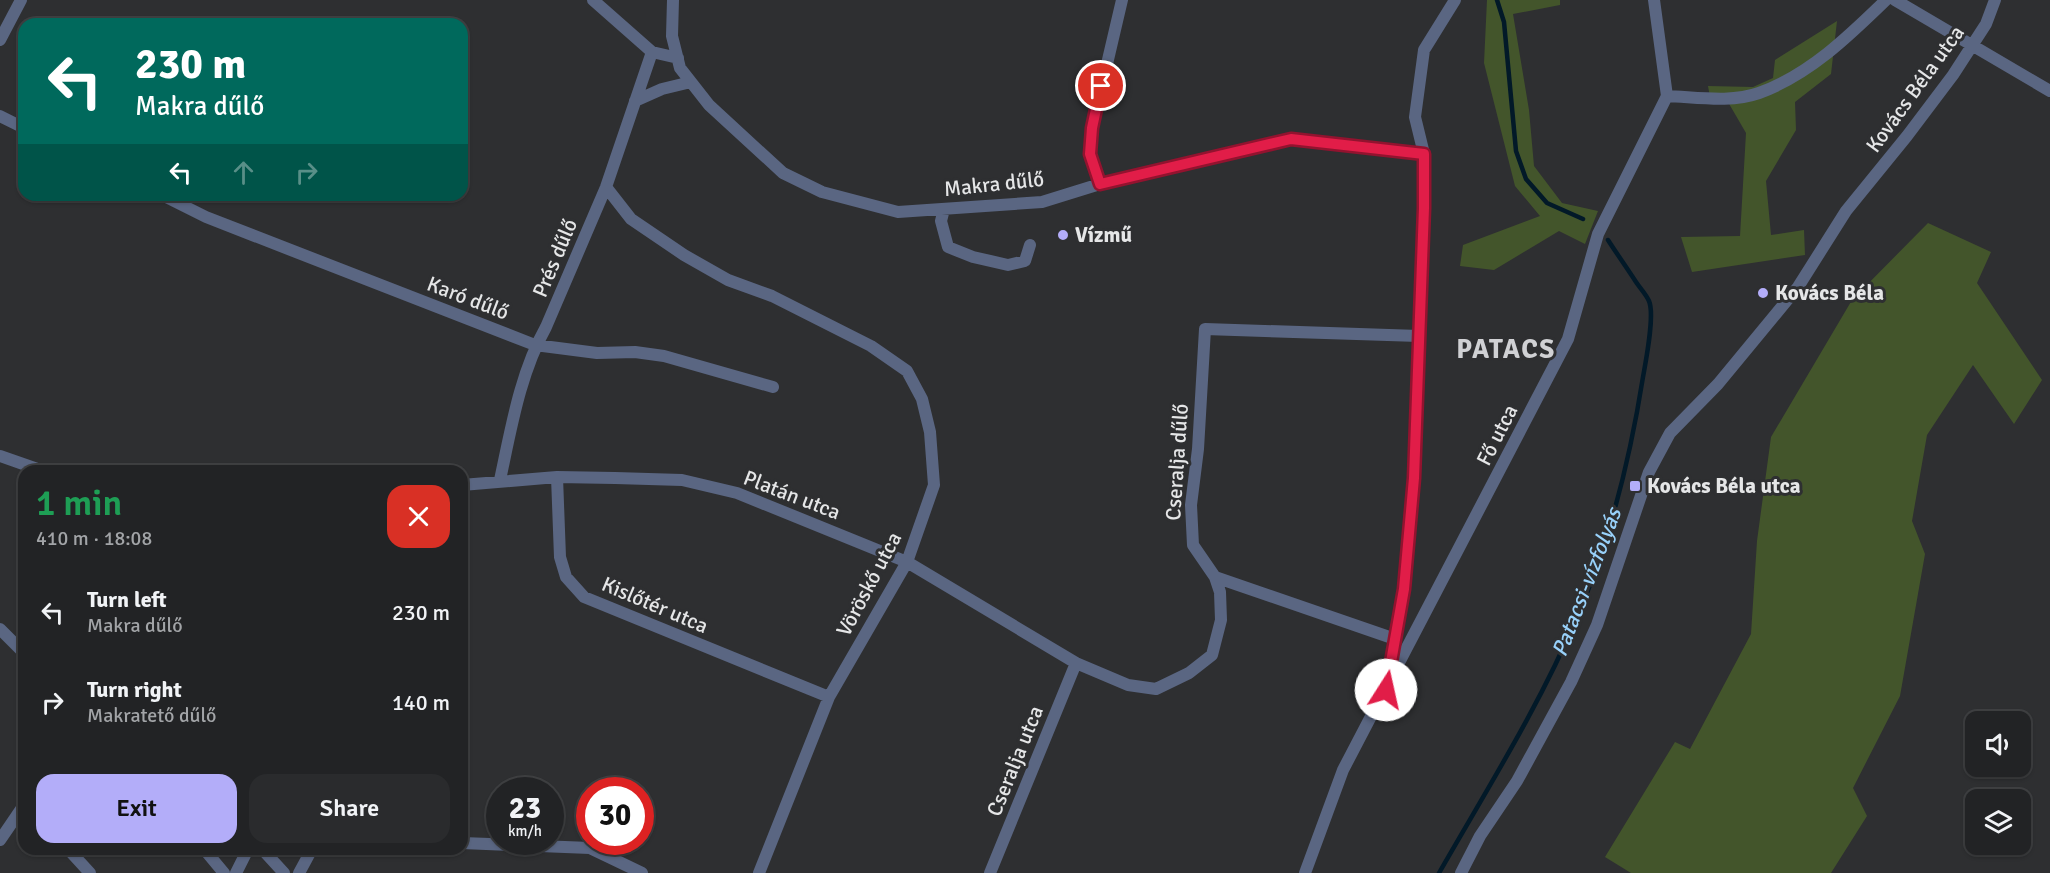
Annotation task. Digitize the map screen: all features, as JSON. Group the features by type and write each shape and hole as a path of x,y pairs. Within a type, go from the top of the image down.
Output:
{"street":[{"path":"0,40 21,0"},
{"path":"593,0 652,52 678,58"},
{"name":"Makra dűlő","path":"673,0 672,36 680,68 709,105 783,174 822,192 898,212 1042,202 1100,184 1291,139 1424,154"},
{"path":"1100,184 1090,154 1092,128 1122,0"},
{"path":"1386,690 1404,589 1414,478 1424,208 1424,154 1415,117 1424,50 1455,0"},
{"path":"1654,0 1667,96 1723,98 1758,93 1801,73 1851,34 1886,0"},
{"path":"1895,0 2050,91"},
{"name":"Kovács Béla utca","path":"1461,873 1480,836 1517,781 1570,682 1597,625 1649,472 1670,433 1718,384 1798,287 1846,212 1907,136 1971,46 1986,24 1995,0"},
{"name":"Prés dűlő","path":"500,480 514,413 535,345 551,316 606,187 652,52"},
{"path":"635,101 662,89 691,82"},
{"name":"Fő utca","path":"1305,873 1343,770 1568,339 1598,234 1667,96"},
{"path":"0,116 18,125"},
{"name":"Vöröskő utca","path":"606,187 631,219 684,255 728,280 772,296 871,346 907,371 922,399 930,432 934,485 907,562 829,697 759,873"},
{"name":"Karó dűlő","path":"174,201 206,217 535,345 597,353 635,352 664,356 773,387"},
{"path":"944,209 941,220 948,247 973,257 1008,265 1025,261 1030,245"},
{"name":"Cseralja dűlő","path":"1076,663 1128,685 1156,689 1188,673 1212,655 1221,620 1220,592 1215,577 1193,544 1191,505 1198,449 1205,329 1419,336"},
{"path":"0,456 26,465"},
{"name":"Platán utca","path":"468,484 557,477 682,480 737,493 907,562 1076,663"},
{"name":"Kislőtér utca","path":"557,477 560,557 566,578 584,597 829,697"},
{"path":"1215,577 1395,639"},
{"path":"0,629 18,647"},
{"name":"Cseralja utca","path":"990,873 1076,663"},
{"path":"0,840 18,814"},
{"path":"468,843 591,848 642,873"},
{"path":"74,855 90,873"},
{"path":"209,855 224,873"},
{"path":"236,873 245,855"},
{"path":"268,855 284,873"},
{"path":"299,873 309,855"}],"green space":[{"path":"1487,0 1560,0 1560,5 1513,14 1529,110 1534,166 1562,203 1598,211 1585,244 1559,231 1494,270 1460,266 1463,245 1540,216 1515,186 1484,63"},
{"path":"1837,21 1831,74 1795,102 1796,130 1766,181 1771,235 1804,230 1805,255 1692,272 1681,237 1740,236 1746,133 1728,102 1711,103 1708,86 1753,87 1773,78 1775,60"},
{"path":"1928,223 1991,252 1977,283 2042,380 2014,424 1973,365 1927,435 1912,521 1925,554 1900,696 1853,788 1867,816 1831,873 1631,873 1605,857 1675,742 1690,749 1751,634 1757,541 1771,437 1852,300"}],"waterway":[{"name":"Patacsi-vízfolyás","path":"1497,0 1504,22 1516,151 1526,179 1547,203 1583,219"},
{"name":"Patacsi-vízfolyás","path":"1439,873 1512,747 1562,650 1589,588 1618,499 1638,408 1651,327 1651,308 1648,298 1608,240"}],"place":[{"name":"Vízmű","path":"1063,235"},
{"name":"Kovács Béla","path":"1763,293"},
{"name":"Kovács Béla utca","path":"1635,486"}],"district":[{"name":"PATACS","path":"1506,349"}],"route":[{"path":"1101,86 1092,128 1090,154 1100,184 1291,139 1424,154 1414,478 1404,589 1386,690"}]}
